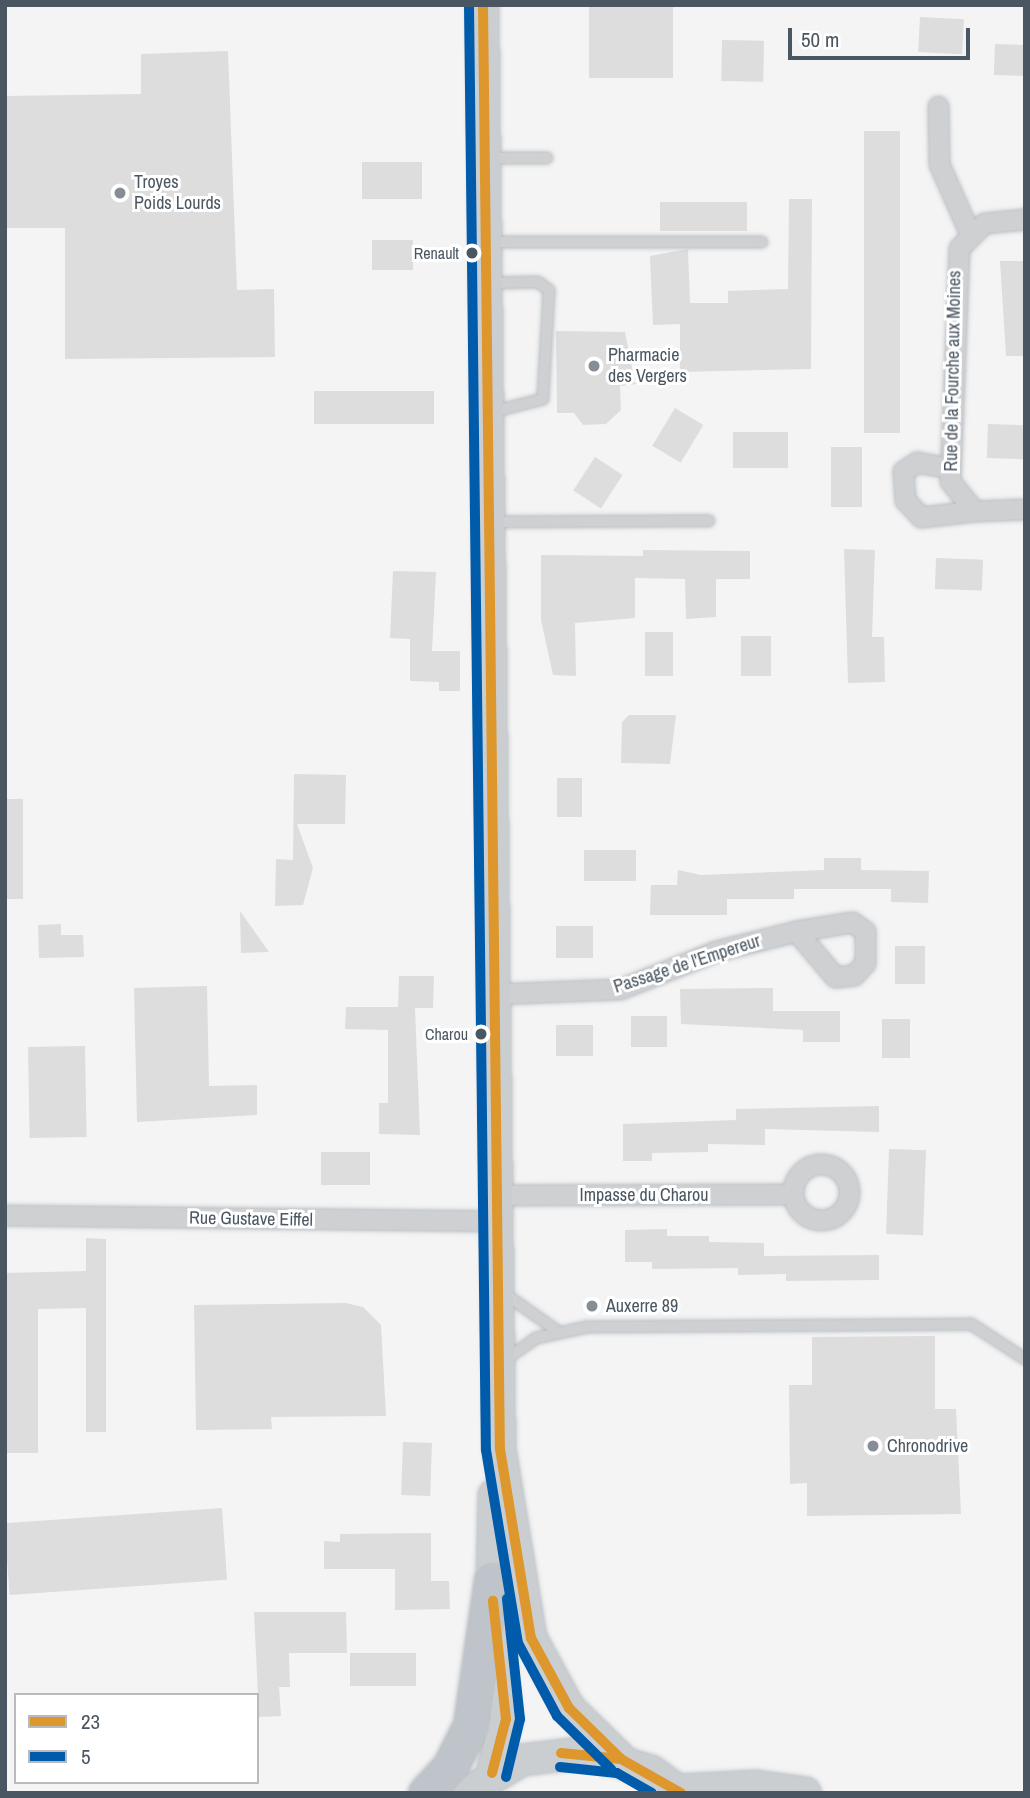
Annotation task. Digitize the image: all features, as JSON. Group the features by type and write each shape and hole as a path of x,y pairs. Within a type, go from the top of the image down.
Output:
{"highway":[{"path":"426,1793 450,1767 471,1725 492,1580"}],"main road":[{"path":"483,5 500,1450 492,1580 506,1720 492,1773"},
{"path":"500,1450 531,1638 569,1708 621,1759 680,1791 757,1786 806,1793"},
{"path":"467,1793 492,1773 555,1753 621,1759"}],"street":[{"path":"938,106 939,164 970,234 984,223 1025,219"},
{"name":"Rue de la Fourche aux Moines","path":"970,234 955,264 950,468 958,496 974,511"},
{"path":"950,468 917,462 904,471 905,500 921,517 1025,509"},
{"name":"Passage de l'Empereur","path":"494,994 620,989 716,951 796,931"},
{"name":"Impasse du Charou","path":"496,1208 792,1194"},
{"name":"Rue Gustave Eiffel","path":"5,1215 496,1208"}],"lane":[{"path":"484,158 547,158"},
{"path":"485,242 762,242"},
{"path":"486,284 538,282 549,290 543,399 488,413"},
{"path":"489,522 709,521"},
{"path":"497,1286 556,1330"},
{"path":"499,1365 556,1330 971,1324 1025,1359"}],"building":[{"path":"589,5 673,5 673,78 589,78"},
{"path":"920,17 964,19 962,54 918,52"},
{"path":"722,40 764,41 763,82 721,81"},
{"path":"995,44 1025,45 1024,76 994,75"},
{"name":"Troyes Poids Lourds","path":"228,51 237,290 274,289 275,357 65,359 65,228 5,228 5,96 141,94 141,54"},
{"path":"864,131 900,131 900,433 864,433"},
{"path":"362,162 422,162 422,199 362,199"},
{"path":"789,199 812,199 811,369 680,372 680,324 653,325 650,256 688,249 690,303 728,303 728,291 788,289"},
{"path":"660,202 747,202 747,231 660,231"},
{"path":"372,240 413,240 413,270 372,270"},
{"path":"1000,261 1025,261 1025,356 1006,356"},
{"name":"Pharmacie des Vergers","path":"556,331 625,332 633,373 620,373 637,384 620,386 621,410 606,424 583,425 574,413 557,413"},
{"path":"314,391 434,391 434,424 314,424"},
{"path":"675,408 703,425 681,463 652,446"},
{"path":"988,424 1025,425 1024,459 987,458"},
{"path":"733,432 788,432 788,468 733,468"},
{"path":"831,447 862,447 862,507 831,507"},
{"path":"595,457 623,475 601,509 573,491"},
{"path":"844,549 875,550 872,637 884,637 885,682 848,683"},
{"path":"643,550 750,551 750,579 716,579 716,617 686,619 685,579 635,578 635,618 575,623 576,676 553,675 541,620 541,555 643,556"},
{"path":"936,558 983,560 982,591 935,589"},
{"path":"393,571 436,572 432,651 460,651 460,691 439,691 439,682 410,681 410,639 390,638"},
{"path":"645,632 673,632 673,676 645,676"},
{"path":"741,636 771,636 771,676 741,676"},
{"path":"629,715 676,715 670,764 621,763 622,722"},
{"path":"294,774 346,775 345,824 297,824 313,868 303,905 275,906 276,859 293,860"},
{"path":"557,778 582,778 582,817 557,817"},
{"path":"5,799 23,799 23,899 5,899"},
{"path":"584,850 636,850 636,881 584,881"},
{"path":"824,858 861,858 861,870 929,871 928,903 891,902 891,889 794,889 794,899 727,899 727,915 650,915 651,885 677,885 678,870 701,875 824,870"},
{"path":"240,911 269,952 241,953"},
{"path":"61,924 61,935 83,935 84,957 39,958 38,925"},
{"path":"556,926 593,926 593,958 556,958"},
{"path":"895,946 925,946 925,984 895,984"},
{"path":"399,976 434,976 433,1008 415,1008 420,1135 379,1134 379,1103 388,1103 388,1030 345,1029 346,1007 398,1007"},
{"path":"207,986 209,1086 257,1085 257,1115 137,1122 134,988"},
{"path":"773,988 773,1011 840,1011 840,1042 803,1042 803,1030 681,1024 680,989"},
{"path":"631,1016 667,1016 667,1047 631,1047"},
{"path":"882,1019 910,1019 910,1058 882,1058"},
{"path":"556,1025 593,1025 593,1056 556,1056"},
{"path":"85,1046 87,1137 30,1138 28,1047"},
{"path":"879,1106 879,1132 765,1129 765,1145 708,1144 708,1152 652,1153 652,1161 623,1161 623,1124 736,1120 736,1109"},
{"path":"889,1149 926,1150 923,1235 886,1234"},
{"path":"321,1152 370,1152 370,1185 321,1185"},
{"path":"667,1229 667,1236 709,1236 709,1242 764,1243 764,1256 879,1255 879,1280 786,1281 786,1274 738,1275 738,1268 652,1269 652,1262 625,1262 625,1230"},
{"path":"86,1238 106,1239 106,1432 86,1432 86,1308 38,1309 38,1453 5,1453 5,1273 86,1271"},
{"path":"346,1303 363,1307 381,1325 386,1416 271,1417 272,1429 196,1430 194,1305"},
{"name":"Chronodrive","path":"935,1336 935,1409 956,1409 961,1514 807,1516 807,1483 790,1484 789,1385 812,1385 812,1337"},
{"path":"403,1442 432,1443 430,1496 401,1495"},
{"path":"222,1508 227,1580 10,1595 5,1523"},
{"path":"431,1533 431,1581 449,1581 450,1609 395,1610 395,1569 324,1569 324,1541 340,1542 340,1534"},
{"path":"254,1612 346,1612 347,1653 289,1653 290,1687 279,1687 281,1716 259,1717"},
{"path":"350,1653 416,1653 416,1686 350,1686"}],"transit line":[{"name":"5","path":"469,5 486,1450 518,1643 557,1716 611,1769"},
{"name":"23","path":"483,5 500,1449 531,1638 569,1708 621,1759"},
{"name":"5","path":"506,1777 520,1719 507,1599"},
{"name":"23","path":"492,1773 506,1719 493,1601"},
{"name":"23","path":"561,1753 621,1759 681,1793"},
{"name":"5","path":"560,1767 617,1773 652,1793"}],"place":[{"name":"Troyes Poids Lourds","path":"120,193"},
{"name":"Renault","path":"472,253"},
{"name":"Pharmacie des Vergers","path":"594,366"},
{"name":"Charou","path":"481,1034"},
{"name":"Auxerre 89","path":"592,1306"},
{"name":"Chronodrive","path":"873,1446"}]}
